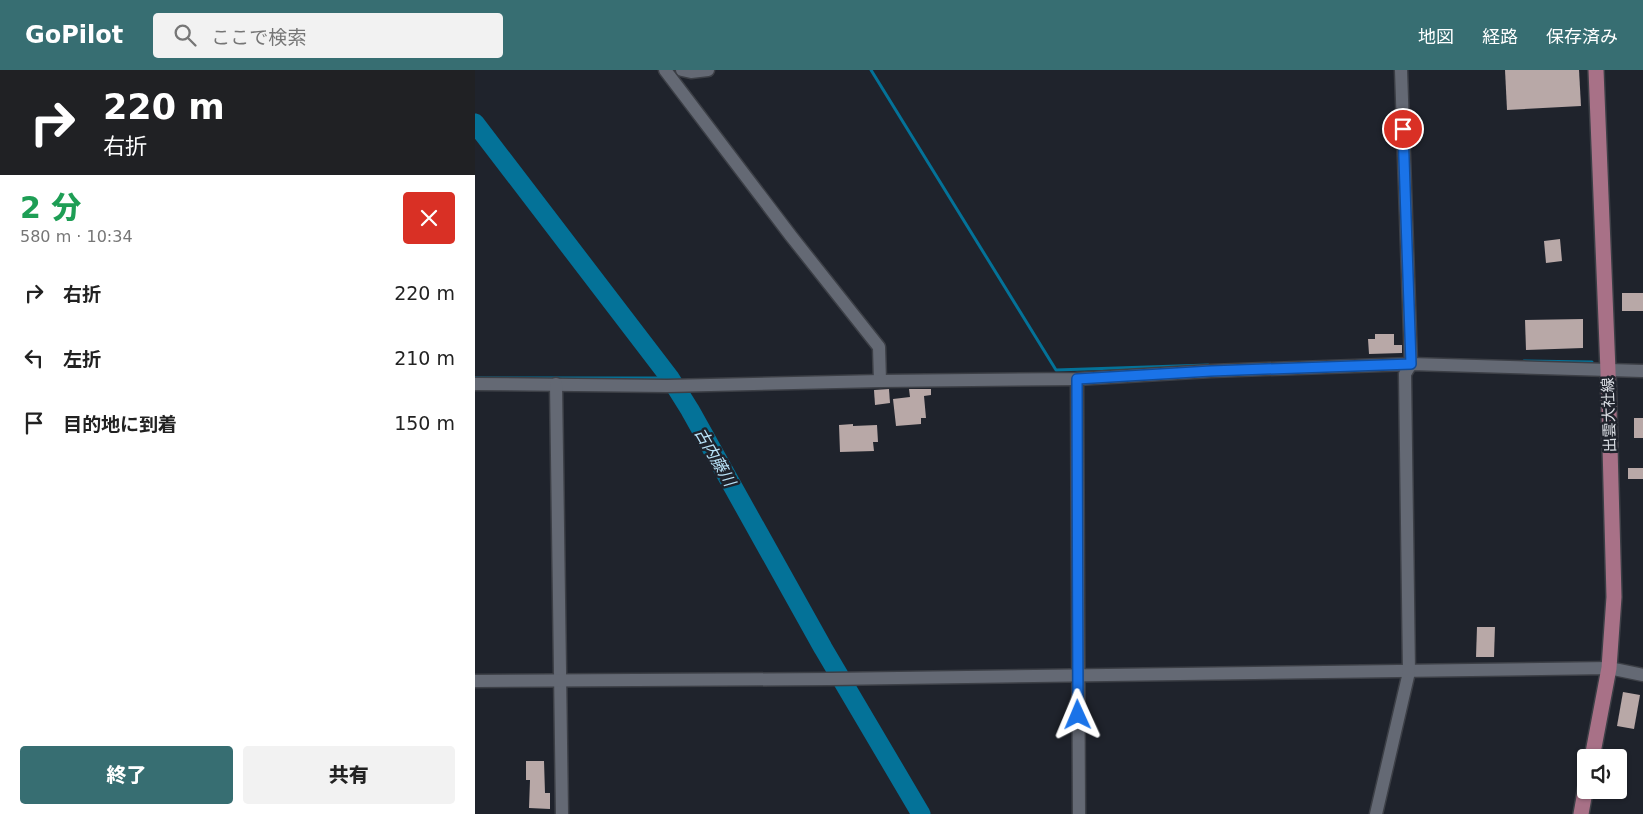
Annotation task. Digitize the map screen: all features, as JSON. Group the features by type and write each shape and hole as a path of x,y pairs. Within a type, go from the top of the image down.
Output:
{"main road":[{"name":"出雲大社線","path":"1594,749 1609,668 1614,598 1608,371 1596,70"},
{"path":"1581,814 1584,799"}],"street":[{"path":"665,70 879,347 880,380"},
{"path":"682,70 691,72 707,70"},
{"path":"1376,814 1409,672 1405,374 1411,364 1401,70"},
{"path":"475,384 667,386 880,380 1077,379 1211,371 1411,364 1643,371"},
{"path":"1077,379 1079,814"},
{"path":"555,384 562,814"},
{"path":"475,681 830,679 1609,668 1643,675"}],"building":[{"path":"1505,70 1579,70 1581,106 1507,110"},
{"path":"1560,239 1562,261 1546,263 1544,241"},
{"path":"1622,293 1643,293 1643,311 1622,311"},
{"path":"1583,319 1583,348 1526,350 1525,320"},
{"path":"1375,334 1394,334 1394,345 1402,345 1402,353 1369,354 1368,339 1375,339"},
{"path":"889,389 890,403 875,405 874,390"},
{"path":"909,389 931,389 931,395 924,396 926,418 921,418 921,424 896,426 893,399 910,397"},
{"path":"1634,418 1643,418 1643,438 1634,438"},
{"path":"853,424 853,426 877,425 878,442 873,442 874,451 840,452 839,425"},
{"path":"1628,468 1643,468 1643,479 1628,479"},
{"path":"1477,627 1495,627 1494,657 1476,657"},
{"path":"1623,692 1640,695 1634,729 1617,726"},
{"path":"526,761 544,761 545,793 550,793 550,809 529,808 530,780 526,780"}],"waterway":[{"path":"871,70 1056,370 1208,365"},
{"name":"古内藤川","path":"475,123 670,378 690,410 823,648 921,814"},
{"path":"1524,361 1592,362"},
{"path":"475,378 670,378"}],"route":[{"path":"1078,715 1077,379 1211,371 1411,364 1403,129"}]}
